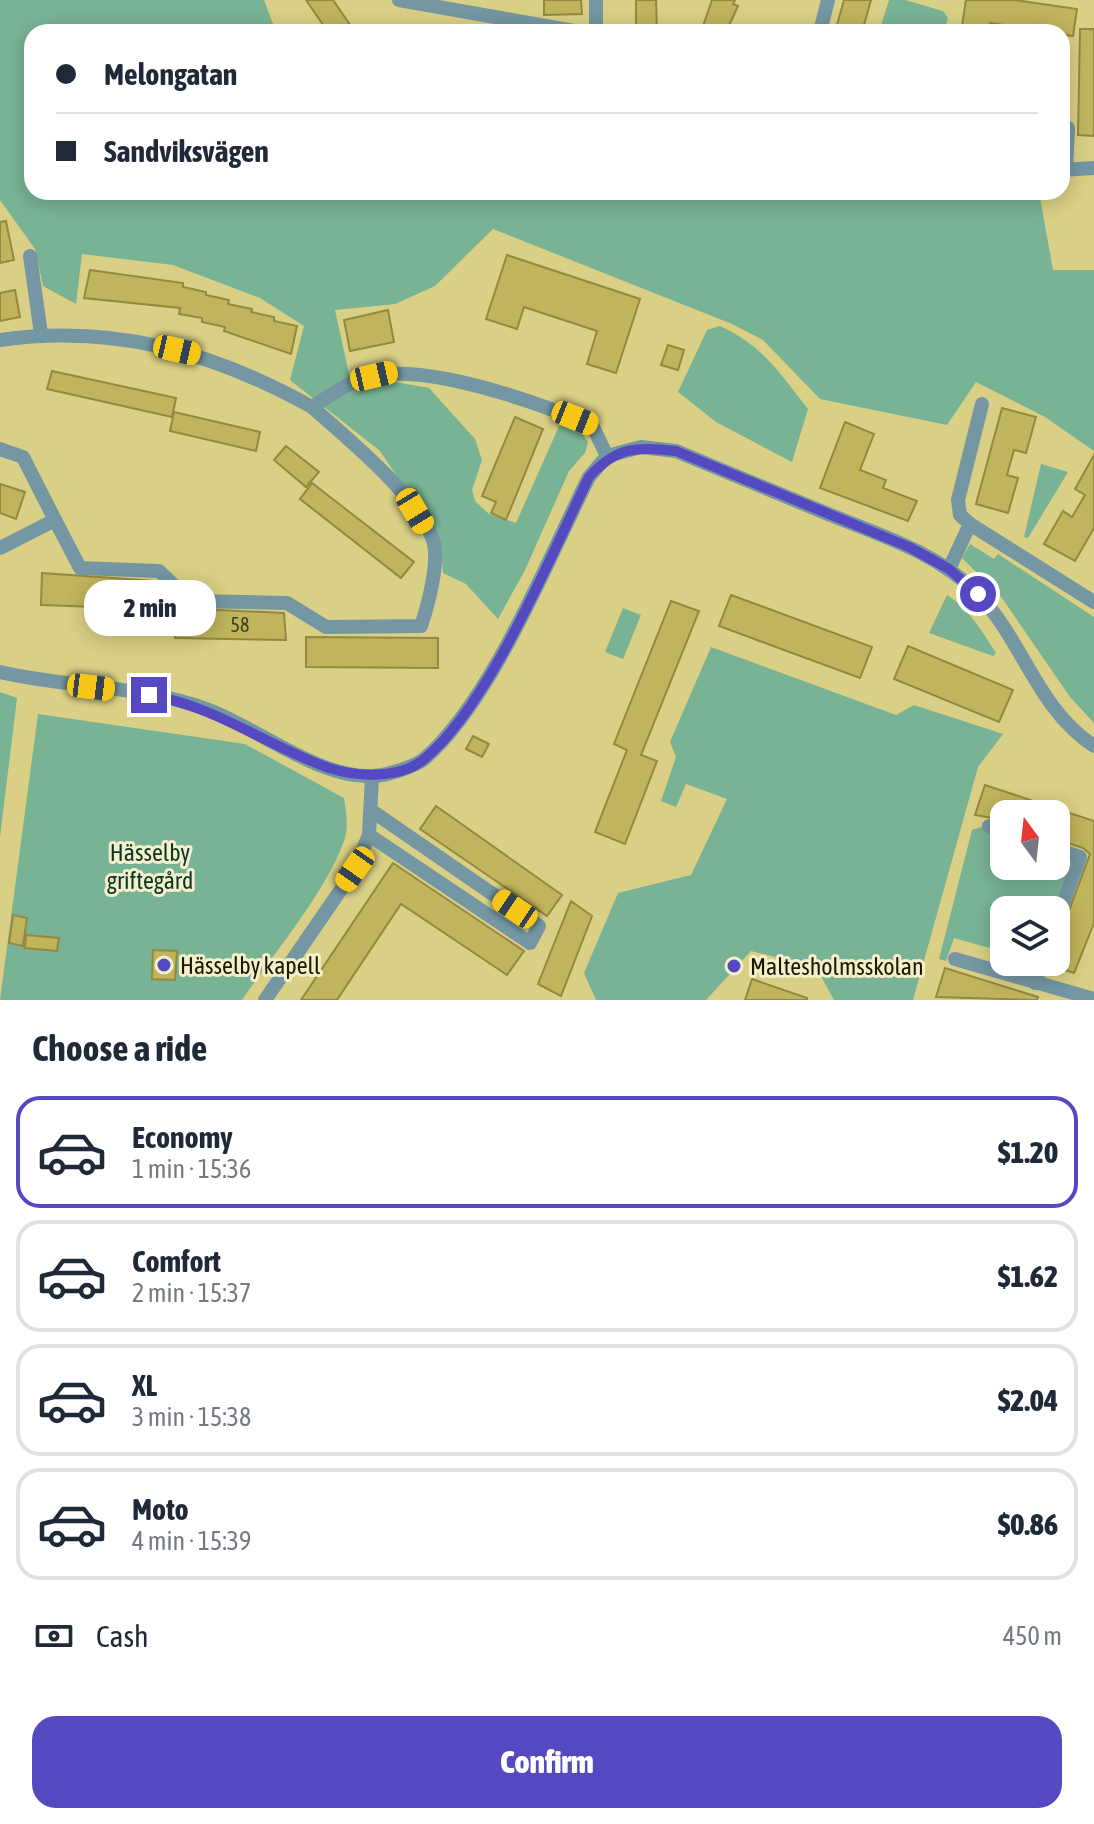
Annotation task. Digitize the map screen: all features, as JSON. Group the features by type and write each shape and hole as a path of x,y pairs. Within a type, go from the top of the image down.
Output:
{"street":[{"path":"399,0 449,6 540,24"},
{"path":"596,0 596,24"},
{"path":"822,24 828,0"},
{"path":"1070,170 1094,168"},
{"path":"30,256 41,334"},
{"path":"0,340 41,334 107,335 200,356 312,407 378,466 415,511 434,542 429,602 421,626 326,627 287,603 190,601 159,571 80,568 23,457 0,449"},
{"path":"312,407 358,380 390,373 443,380 535,402 592,425 607,456"},
{"path":"982,404 958,500 960,515 970,524 1092,596"},
{"path":"0,672 164,697 210,710 330,768 372,776 420,762 465,714 515,626 589,477 607,456 641,447 676,451 909,547 949,569 978,594 999,621 1054,712 1094,746"},
{"path":"0,548 55,520"},
{"path":"949,569 970,524"},
{"path":"266,1000 355,869 369,835 372,776"},
{"path":"369,835 530,943 539,926 372,811"},
{"path":"1066,896 1080,857 1070,854"},
{"path":"955,959 1094,999"},
{"path":"1035,983 1037,976"}],"green space":[{"path":"0,0 264,0 273,24 24,24 24,200 1040,200 1053,270 1094,270 1094,451 1045,417 976,382 947,425 820,399 763,340 732,324 493,229 435,286 395,304 335,310 349,374 429,388 475,439 482,460 472,490 475,501 489,514 516,523 560,424 583,435 588,442 585,453 569,471 525,570 498,619 466,584 443,573 440,540 380,451 290,380 304,326 260,298 173,265 82,254 76,304 43,286 35,249 0,200"},
{"path":"889,0 905,0 943,11 948,18 946,24 882,24"},
{"path":"720,326 759,351 808,409 792,462 716,422 678,392 707,330"},
{"path":"1041,464 1068,472 1028,538 1024,537"},
{"path":"970,544 994,559 998,554 1094,617 1094,723 1070,697 1002,598 962,558"},
{"path":"947,595 974,621 996,653 993,656 929,633"},
{"path":"623,608 641,615 623,659 605,652"},
{"path":"711,647 896,715 914,705 1003,734 978,767 913,1000 834,1000 816,967 751,951 706,1000 596,1000 584,973 618,893 691,875 727,799 686,784 676,807 661,801 676,757 670,742"},
{"path":"0,692 17,698 0,837"},
{"name":"Hässelby griftegård","path":"38,714 245,744 344,798 346,830 336,861 312,902 242,1000 0,1000"},
{"path":"982,827 990,830 990,880 1066,880 1060,896 990,896 990,948 954,938 946,961 939,959 972,830"}],"building":[{"path":"306,0 333,0 350,24 322,24"},
{"path":"544,0 581,0 582,14 544,15"},
{"path":"636,0 656,0 657,24 636,24"},
{"path":"712,0 735,0 733,4 738,6 730,24 704,24"},
{"path":"844,0 871,0 864,24 837,24"},
{"path":"966,0 1015,0 1077,9 1073,36 1070,36 1070,24 962,24"},
{"path":"1080,29 1094,29 1094,136 1078,135"},
{"path":"6,221 14,260 0,263 0,222"},
{"path":"507,255 640,299 616,373 587,364 597,331 524,307 517,329 486,319"},
{"path":"90,270 183,283 183,287 229,300 228,304 252,309 251,312 274,317 274,321 297,326 291,354 224,331 225,327 202,322 202,318 179,314 180,308 84,298"},
{"path":"15,290 20,317 0,321 0,293"},
{"path":"388,310 394,342 350,351 344,320"},
{"path":"668,345 684,350 678,370 661,365"},
{"path":"52,371 176,398 172,417 47,389"},
{"path":"1002,408 1036,417 1026,453 1014,450 1007,475 1018,478 1008,513 976,504"},
{"path":"174,412 260,432 256,451 170,431"},
{"path":"515,417 543,429 506,520 491,513 496,502 482,496"},
{"path":"845,422 874,434 860,470 886,480 883,488 917,501 908,521 820,488"},
{"path":"286,446 319,472 306,487 274,460"},
{"path":"1094,455 1094,528 1075,561 1044,544 1063,511 1072,517 1085,495 1075,489"},
{"path":"312,483 414,562 401,578 300,499"},
{"path":"0,484 25,492 16,519 0,513"},
{"path":"42,573 155,581 154,609 41,605"},
{"path":"731,595 872,647 860,678 719,626"},
{"path":"671,601 699,611 641,755 657,761 625,844 595,832 627,750 614,744"},
{"path":"175,608 284,613 286,640 175,638"},
{"path":"306,637 438,638 438,668 306,667"},
{"path":"908,646 1013,690 999,722 894,679"},
{"path":"473,736 489,744 482,757 466,749"},
{"path":"985,785 1030,800 990,800 990,818 975,815"},
{"path":"436,806 562,895 547,916 420,829"},
{"path":"1070,813 1094,821 1094,923 1074,973 1070,972 1070,908 1090,854 1070,844"},
{"path":"393,863 524,951 507,975 401,904 337,1000 301,1000"},
{"path":"571,901 592,916 561,996 538,984"},
{"path":"13,915 27,918 23,946 9,943"},
{"path":"26,935 59,938 57,951 25,948"},
{"name":"Hässelby kapell","path":"153,950 177,951 175,980 152,979"},
{"path":"945,968 1038,997 1037,1000 936,997"},
{"path":"752,979 807,998 807,1000 745,1000"}],"place":[{"name":"Hässelby kapell","path":"164,965"},
{"name":"Maltesholmsskolan","path":"734,966"}],"route":[{"path":"149,695 210,710 330,768 372,776 420,762 465,714 515,626 589,477 607,456 641,447 676,451 909,547 949,569 978,594"}]}
